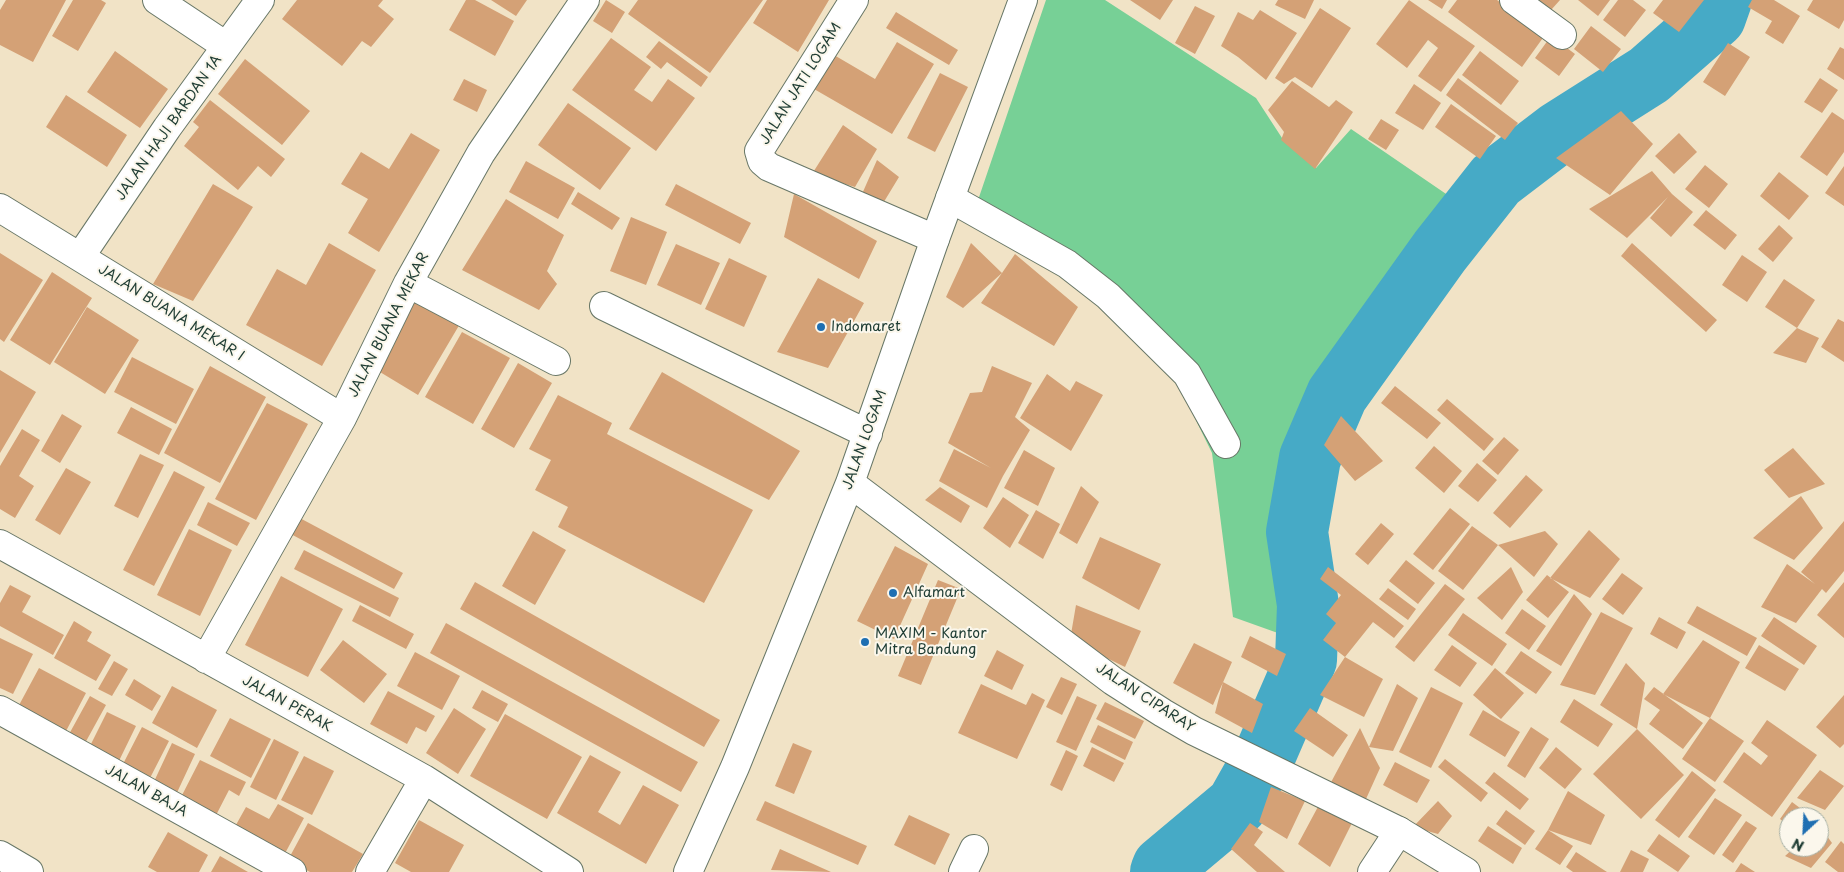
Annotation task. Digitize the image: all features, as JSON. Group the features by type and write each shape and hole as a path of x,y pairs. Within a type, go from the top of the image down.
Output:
{"street":[{"path":"157,0 226,46"},
{"name":"JALAN HAJI BARDAN 1A","path":"80,257 260,0"},
{"name":"JALAN BUANA MEKAR","path":"206,659 342,418 408,283 481,153 585,0"},
{"name":"JALAN JATI LOGAM","path":"854,0 759,151 762,161 769,167 935,239"},
{"name":"JALAN LOGAM","path":"688,872 735,767 850,483 935,239 1022,0"},
{"path":"1514,0 1562,35"},
{"path":"950,198 1067,264 1108,296 1187,374 1226,444"},
{"name":"JALAN BUANA MEKAR I","path":"0,208 342,418"},
{"path":"408,283 556,361"},
{"path":"604,306 868,434"},
{"name":"JALAN CIPARAY","path":"850,483 1113,681 1163,712 1231,748 1399,831 1466,872"},
{"name":"JALAN PERAK","path":"3,553 206,659 424,779 569,872"},
{"name":"JALAN BAJA","path":"0,710 292,872"},
{"path":"370,872 424,779"},
{"path":"1372,872 1399,831"},
{"path":"0,856 29,872"}],"green space":[{"path":"1046,0 1105,0 1256,98 1282,138 1316,168 1351,129 1452,198 1369,336 1296,441 1288,553 1289,637 1233,617 1212,453 1161,349 975,209"}],"building":[{"path":"6,0 66,0 33,62 0,45 0,10"},
{"path":"73,0 101,0 106,3 78,51 52,36"},
{"path":"297,0 383,0 378,6 394,19 371,47 362,41 342,66 282,19"},
{"path":"466,0 475,0 514,21 495,56 449,30"},
{"path":"491,0 527,0 516,16"},
{"path":"606,0 625,12 612,33 593,21"},
{"path":"638,0 763,0 710,73 628,14"},
{"path":"767,0 829,0 798,52 753,23"},
{"path":"1130,0 1173,0 1160,20"},
{"path":"1278,0 1314,0 1305,19 1275,5"},
{"path":"1409,0 1475,46 1441,92 1418,76 1438,48 1428,40 1407,68 1376,44"},
{"path":"1428,0 1447,0 1442,9"},
{"path":"1457,0 1497,0 1545,35 1522,67 1448,12"},
{"path":"1522,0 1560,0 1543,19"},
{"path":"1578,0 1610,0 1598,16"},
{"path":"1618,0 1633,0 1646,10 1625,37 1603,20"},
{"path":"1663,0 1704,0 1679,32 1653,13"},
{"path":"1752,0 1774,0 1800,16 1783,44 1765,33 1772,21 1748,7"},
{"path":"1813,0 1844,0 1844,20 1839,29 1807,10"},
{"path":"1195,6 1215,16 1195,54 1175,43"},
{"path":"1320,8 1351,28 1312,88 1295,77 1284,84 1275,78"},
{"path":"1260,10 1297,33 1266,80 1221,46 1238,12 1253,20"},
{"path":"896,12 958,50 949,65 886,28"},
{"path":"1591,26 1621,49 1603,72 1574,49"},
{"path":"1551,36 1575,54 1559,76 1535,58"},
{"path":"611,38 651,67 634,90 652,102 668,79 695,98 656,151 572,90"},
{"path":"659,41 708,77 701,87 667,62 661,69 646,57"},
{"path":"897,42 934,64 892,134 814,89 834,55 875,79"},
{"path":"1728,43 1750,57 1725,96 1703,82"},
{"path":"1840,47 1844,49 1844,80 1827,69"},
{"path":"115,51 168,89 140,128 87,92"},
{"path":"1480,51 1519,81 1501,105 1462,75"},
{"path":"245,59 310,111 282,145 218,94"},
{"path":"940,73 968,87 935,152 907,138"},
{"path":"1458,78 1518,123 1505,140 1446,95"},
{"path":"1820,78 1838,90 1822,113 1804,102"},
{"path":"464,79 487,90 477,112 453,100"},
{"path":"1292,81 1329,107 1336,100 1353,112 1315,169 1281,140 1284,132 1268,110"},
{"path":"1414,84 1441,103 1423,130 1395,113"},
{"path":"66,95 127,135 107,167 46,127"},
{"path":"210,100 285,159 271,177 258,166 238,190 184,146 199,127 193,122"},
{"path":"568,103 631,148 600,190 538,145"},
{"path":"1451,104 1496,136 1480,159 1435,127"},
{"path":"1621,111 1653,144 1610,195 1556,158"},
{"path":"1832,112 1844,120 1844,152 1827,176 1800,157"},
{"path":"1381,119 1399,130 1386,150 1368,139"},
{"path":"843,125 877,149 855,187 812,174"},
{"path":"411,133 440,150 379,252 348,233 368,199 341,184 361,152 389,169"},
{"path":"1679,133 1697,152 1674,174 1655,156"},
{"path":"877,160 899,177 882,205 862,194"},
{"path":"526,161 575,188 558,219 509,192"},
{"path":"1705,165 1728,184 1709,208 1685,189"},
{"path":"1844,166 1844,206 1825,193"},
{"path":"1652,171 1672,194 1693,212 1671,237 1650,218 1668,197 1627,238 1589,209"},
{"path":"1779,172 1809,196 1789,220 1760,196"},
{"path":"213,184 253,207 193,301 153,284"},
{"path":"676,184 751,223 740,244 665,205"},
{"path":"578,192 620,218 612,230 571,204"},
{"path":"794,194 877,241 859,279 784,237"},
{"path":"506,199 564,235 547,271 557,284 539,310 462,270"},
{"path":"1706,210 1737,235 1725,250 1693,225"},
{"path":"631,217 667,232 646,285 610,271"},
{"path":"1779,225 1793,238 1773,262 1758,249"},
{"path":"329,243 376,270 322,366 246,325 277,269 306,285"},
{"path":"971,243 1002,273 963,308 946,297"},
{"path":"1632,243 1717,320 1706,332 1621,256"},
{"path":"676,244 720,263 701,305 657,285"},
{"path":"0,253 43,280 4,342 0,339"},
{"path":"1015,254 1078,307 1054,346 981,303"},
{"path":"1742,255 1767,272 1747,302 1722,285"},
{"path":"729,258 767,276 744,327 705,309"},
{"path":"52,272 92,298 50,365 10,340"},
{"name":"Indomaret","path":"818,278 864,303 828,368 777,352"},
{"path":"1784,279 1815,300 1797,328 1765,307"},
{"path":"421,291 464,317 418,395 375,369"},
{"path":"87,307 139,340 105,394 54,362"},
{"path":"1838,319 1844,322 1844,362 1821,347"},
{"path":"1797,328 1819,338 1806,363 1773,353"},
{"path":"462,332 510,358 473,424 425,397"},
{"path":"132,357 194,389 176,424 114,392"},
{"path":"518,363 552,383 514,448 481,429"},
{"path":"210,366 266,397 220,483 164,453"},
{"path":"992,366 1032,383 1015,417 1030,430 987,508 939,481 954,449 991,468 948,443 970,393 982,392"},
{"path":"0,370 36,392 0,453"},
{"path":"662,372 800,451 769,500 629,429"},
{"path":"1047,374 1070,391 1076,381 1103,395 1071,451 1020,418"},
{"path":"1395,386 1441,423 1427,439 1381,403"},
{"path":"558,395 612,423 607,434 753,510 704,603 558,527 568,507 535,490 551,460 529,449"},
{"path":"1447,399 1494,439 1484,451 1437,410"},
{"path":"267,403 308,424 256,520 215,499"},
{"path":"131,407 172,429 159,455 117,433"},
{"path":"62,414 82,426 60,463 41,451"},
{"path":"1341,416 1383,461 1355,481 1324,445"},
{"path":"22,429 40,440 19,476 34,486 15,518 0,509 0,466"},
{"path":"1504,437 1519,450 1498,475 1482,461"},
{"path":"1434,446 1462,471 1444,493 1415,468"},
{"path":"1793,448 1825,484 1789,498 1764,470"},
{"path":"1024,450 1055,468 1038,506 1004,488"},
{"path":"140,454 164,465 138,518 114,506"},
{"path":"1477,463 1497,480 1478,502 1458,486"},
{"path":"66,468 91,482 60,535 35,520"},
{"path":"174,471 205,487 154,586 123,570"},
{"path":"1526,475 1543,490 1510,528 1493,513"},
{"path":"1081,486 1099,502 1077,544 1059,533"},
{"path":"940,487 970,506 961,523 925,500"},
{"path":"1801,496 1823,528 1794,560 1753,538"},
{"path":"1003,497 1029,515 1010,548 983,528"},
{"path":"208,502 250,523 237,546 197,525"},
{"path":"1450,508 1470,524 1433,570 1413,554"},
{"path":"1036,510 1060,524 1043,559 1018,543"},
{"path":"296,516 403,573 394,589 287,532"},
{"path":"1844,521 1844,571 1826,593 1822,589 1796,623 1761,607 1787,564 1815,584 1801,572"},
{"path":"1381,523 1394,534 1368,565 1355,554"},
{"path":"1472,526 1498,545 1463,590 1438,571"},
{"path":"189,529 232,550 200,616 157,595"},
{"path":"1589,530 1620,559 1590,598 1550,578"},
{"path":"533,531 566,550 535,605 502,586"},
{"path":"1545,531 1558,544 1534,577 1498,545"},
{"path":"1100,537 1161,564 1139,610 1082,578"},
{"name":"Alfamart","path":"895,546 928,564 894,639 857,621"},
{"path":"304,550 399,598 390,617 294,569"},
{"path":"1406,560 1435,583 1418,604 1389,581"},
{"path":"1328,567 1404,626 1394,638 1373,622 1345,657 1323,640 1336,623 1326,614 1341,595 1320,579"},
{"path":"1511,567 1523,592 1502,620 1477,598"},
{"path":"1622,573 1643,588 1623,615 1602,599"},
{"path":"1547,575 1569,592 1548,618 1526,600"},
{"path":"281,576 343,609 308,677 245,645"},
{"path":"938,580 961,589 921,685 898,676"},
{"path":"475,582 720,720 704,747 460,609"},
{"path":"1844,582 1844,638 1817,615"},
{"path":"1445,584 1465,599 1414,662 1395,647"},
{"path":"10,585 31,596 22,612 64,635 53,655 0,626 0,603"},
{"path":"1388,588 1416,609 1408,620 1379,599"},
{"path":"1574,594 1592,614 1561,666 1536,651"},
{"path":"360,605 414,634 406,649 352,621"},
{"path":"1076,605 1141,631 1125,667 1070,640"},
{"path":"1697,606 1757,638 1747,656 1687,623"},
{"path":"1522,609 1546,626 1529,650 1505,633"},
{"path":"1601,612 1633,628 1595,695 1560,685"},
{"path":"1463,613 1507,644 1492,666 1448,635"},
{"path":"1659,617 1686,632 1677,649 1650,634"},
{"path":"1774,617 1817,646 1804,665 1761,636"},
{"path":"74,621 92,632 87,641 111,655 96,681 54,658"},
{"path":"446,623 698,762 681,792 430,653"},
{"path":"1250,636 1286,654 1277,676 1241,657"},
{"path":"0,638 33,654 13,694 0,688"},
{"path":"343,640 387,674 364,703 320,670"},
{"path":"1703,640 1740,662 1710,718 1663,694"},
{"path":"1194,643 1232,662 1213,705 1173,683"},
{"path":"1452,645 1477,663 1460,687 1434,670"},
{"path":"1759,645 1799,669 1785,691 1745,668"},
{"path":"997,650 1024,665 1012,690 984,676"},
{"path":"1521,651 1552,672 1536,694 1505,673"},
{"path":"415,652 460,676 442,710 397,686"},
{"path":"1345,657 1383,679 1364,717 1320,695"},
{"path":"114,661 128,669 112,696 98,689"},
{"path":"1626,663 1645,683 1637,729 1600,705"},
{"path":"39,668 86,693 65,733 18,707"},
{"path":"1495,668 1524,693 1501,719 1473,695"},
{"path":"1061,677 1077,684 1062,715 1046,707"},
{"path":"134,679 161,696 152,711 125,695"},
{"path":"1223,682 1263,704 1252,733 1215,713"},
{"path":"981,684 1026,705 1032,693 1045,700 1017,759 958,733"},
{"path":"1397,684 1418,698 1393,751 1369,747"},
{"path":"172,686 217,710 197,748 152,723"},
{"path":"1431,687 1463,703 1431,768 1399,752"},
{"path":"1654,687 1703,723 1683,749 1649,724 1660,710 1644,699"},
{"path":"482,690 508,704 498,722 472,708"},
{"path":"388,691 435,716 426,732 416,727 407,744 370,724"},
{"path":"1844,695 1844,744 1840,748 1816,727"},
{"path":"90,696 106,705 84,745 68,736"},
{"path":"1077,696 1097,705 1076,751 1056,742"},
{"path":"1574,699 1613,724 1598,747 1560,722"},
{"path":"1105,702 1144,721 1135,739 1096,719"},
{"path":"454,708 486,729 458,774 426,753"},
{"path":"1310,708 1348,735 1333,757 1294,731"},
{"path":"1483,710 1520,732 1505,757 1469,735"},
{"path":"107,712 136,726 116,767 87,752"},
{"path":"505,714 582,757 547,819 470,776"},
{"path":"230,718 271,739 251,778 210,756"},
{"path":"1710,718 1744,741 1715,782 1682,759"},
{"path":"1767,720 1817,755 1772,817 1723,782 1744,752 1761,765 1768,756 1751,743"},
{"path":"1098,725 1133,742 1125,760 1090,742"},
{"path":"142,727 169,741 150,778 123,764"},
{"path":"1531,727 1549,739 1525,778 1507,766"},
{"path":"1360,728 1380,768 1366,799 1329,786"},
{"path":"1637,729 1684,775 1641,819 1593,774"},
{"path":"274,739 299,752 276,800 250,787"},
{"path":"172,743 195,754 174,799 151,788"},
{"path":"793,743 812,751 794,794 775,786"},
{"path":"1092,747 1124,763 1114,782 1083,766"},
{"path":"1556,747 1582,769 1565,789 1539,768"},
{"path":"1066,750 1078,756 1062,791 1050,785"},
{"path":"590,755 621,772 598,812 620,825 643,785 679,805 646,864 557,813"},
{"path":"304,756 334,771 312,815 281,800"},
{"path":"1445,759 1488,793 1481,802 1438,767"},
{"path":"200,760 246,782 239,796 229,790 212,823 177,805"},
{"path":"1395,762 1430,780 1417,803 1383,785"},
{"path":"1820,770 1844,786 1827,807 1818,807 1797,798"},
{"path":"1692,771 1716,790 1679,838 1655,820"},
{"path":"1494,772 1529,799 1520,810 1485,783"},
{"path":"1271,787 1305,801 1287,839 1259,822"},
{"path":"1568,791 1605,815 1591,845 1548,830"},
{"path":"1715,798 1742,815 1714,855 1688,837"},
{"path":"765,801 867,846 858,865 756,820"},
{"path":"1438,801 1452,816 1438,834 1413,827"},
{"path":"1792,802 1799,807 1788,807"},
{"path":"1320,803 1352,823 1330,867 1298,844"},
{"path":"278,804 304,818 282,859 232,832 246,807 269,819"},
{"path":"1506,810 1535,831 1525,845 1496,824"},
{"path":"909,815 950,834 935,865 894,845"},
{"path":"419,820 464,845 449,872 411,872 395,863"},
{"path":"1746,821 1757,828 1733,863 1722,855"},
{"path":"308,823 363,854 352,872 310,872 288,860"},
{"path":"1250,823 1263,832 1254,845 1285,872 1257,872 1231,849"},
{"path":"1488,826 1522,848 1513,864 1478,841"},
{"path":"1548,830 1573,846 1560,865 1535,849"},
{"path":"168,832 208,855 199,872 157,872 148,867"},
{"path":"1659,834 1690,856 1678,872 1647,851"},
{"path":"1841,841 1844,844 1844,872 1838,872 1825,862"},
{"path":"780,849 831,872 771,870"},
{"path":"1631,850 1649,859 1643,872 1620,872"},
{"path":"1576,852 1607,872 1573,872 1566,867"},
{"path":"220,856 248,872 211,872"},
{"path":"1787,857 1820,857 1811,868"},
{"path":"1741,863 1755,872 1735,872"}],"waterway":[{"path":"1161,872 1163,867 1237,805 1264,757 1306,660 1308,605 1297,532 1310,458 1337,395 1440,251 1496,180 1559,132 1649,75 1715,17 1721,0"}],"place":[{"name":"Indomaret","path":"821,327"},
{"name":"Alfamart","path":"893,593"},
{"name":"MAXIM - Kantor Mitra Bandung","path":"865,642"}]}
